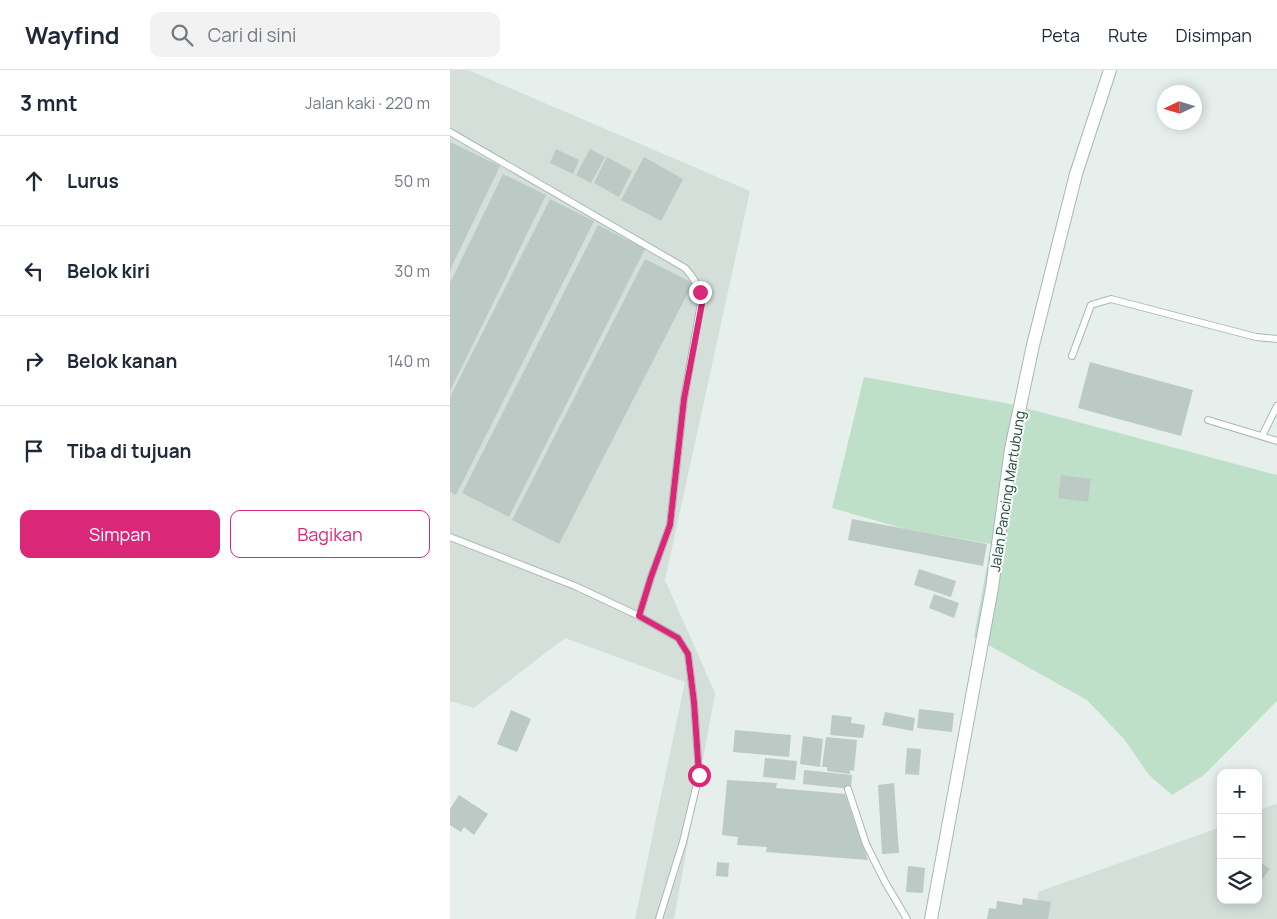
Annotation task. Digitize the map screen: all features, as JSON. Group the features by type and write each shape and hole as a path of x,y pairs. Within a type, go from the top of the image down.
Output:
{"street":[{"name":"Jalan Pancing Martubung","path":"931,919 992,588 1012,450 1033,345 1076,174 1110,70"}],"lane":[{"path":"450,132 685,268 696,282 700,292 702,303 684,399 670,525 639,616"},
{"path":"1072,356 1091,305 1111,299 1256,337 1277,339"},
{"path":"1262,436 1277,406"},
{"path":"1208,420 1277,441"},
{"path":"450,537 575,586 639,616 678,638 688,654 695,711 699,775 683,842 659,919"},
{"path":"848,789 866,844 906,919"}],"shaded area":[{"path":"450,70 468,70 750,191 665,580 715,693 674,919 635,919 685,682 565,638 474,708 450,701"},
{"path":"1277,803 1277,919 1035,919 1038,892 1217,828 1217,904 1262,904 1262,809"}],"green space":[{"path":"864,377 1010,404 1277,475 1277,701 1204,775 1172,795 1149,775 1124,739 1087,700 974,637 991,544 905,529 832,508"}],"building":[{"path":"450,142 500,166 450,270"},
{"path":"556,149 579,160 573,174 550,163"},
{"path":"590,149 605,157 591,183 576,175"},
{"path":"607,157 632,171 619,197 594,183"},
{"path":"644,157 683,179 661,221 621,200"},
{"path":"503,174 546,195 450,391 450,283"},
{"path":"550,199 594,221 456,495 450,492 450,397"},
{"path":"598,225 645,249 509,517 462,493"},
{"path":"645,259 693,283 559,544 512,520"},
{"path":"1090,362 1193,390 1181,436 1078,408"},
{"path":"1061,475 1091,479 1088,502 1058,498"},
{"path":"852,519 987,544 983,566 848,540"},
{"path":"919,569 956,581 951,597 914,585"},
{"path":"934,594 959,603 954,618 929,608"},
{"path":"919,709 954,713 952,732 917,728"},
{"path":"511,710 531,719 517,752 497,744"},
{"path":"885,712 915,718 913,731 882,725"},
{"path":"832,715 852,717 851,723 865,725 863,738 830,735"},
{"path":"735,730 791,735 789,757 733,752"},
{"path":"803,736 823,739 820,767 800,764"},
{"path":"826,737 857,740 854,771 850,770 850,774 827,771 827,767 822,767"},
{"path":"907,748 921,749 919,775 905,774"},
{"path":"765,758 797,761 795,780 763,777"},
{"path":"804,770 852,775 851,789 803,784"},
{"path":"727,780 777,783 776,788 845,794 868,860 766,852 767,847 737,845 738,837 722,835"},
{"path":"894,783 899,853 882,854 878,785"},
{"path":"459,795 488,814 474,835 464,827 461,832 450,825 450,809"},
{"path":"717,862 729,863 728,877 716,876"},
{"path":"1262,864 1270,869 1262,880"},
{"path":"908,866 925,868 923,893 906,892"},
{"path":"1023,898 1051,902 1048,919 987,919 989,908 996,909 997,901 1022,905"}],"route":[{"path":"699,775 694,702 688,654 678,638 639,616 670,525 684,399 702,303 700,292"}]}
